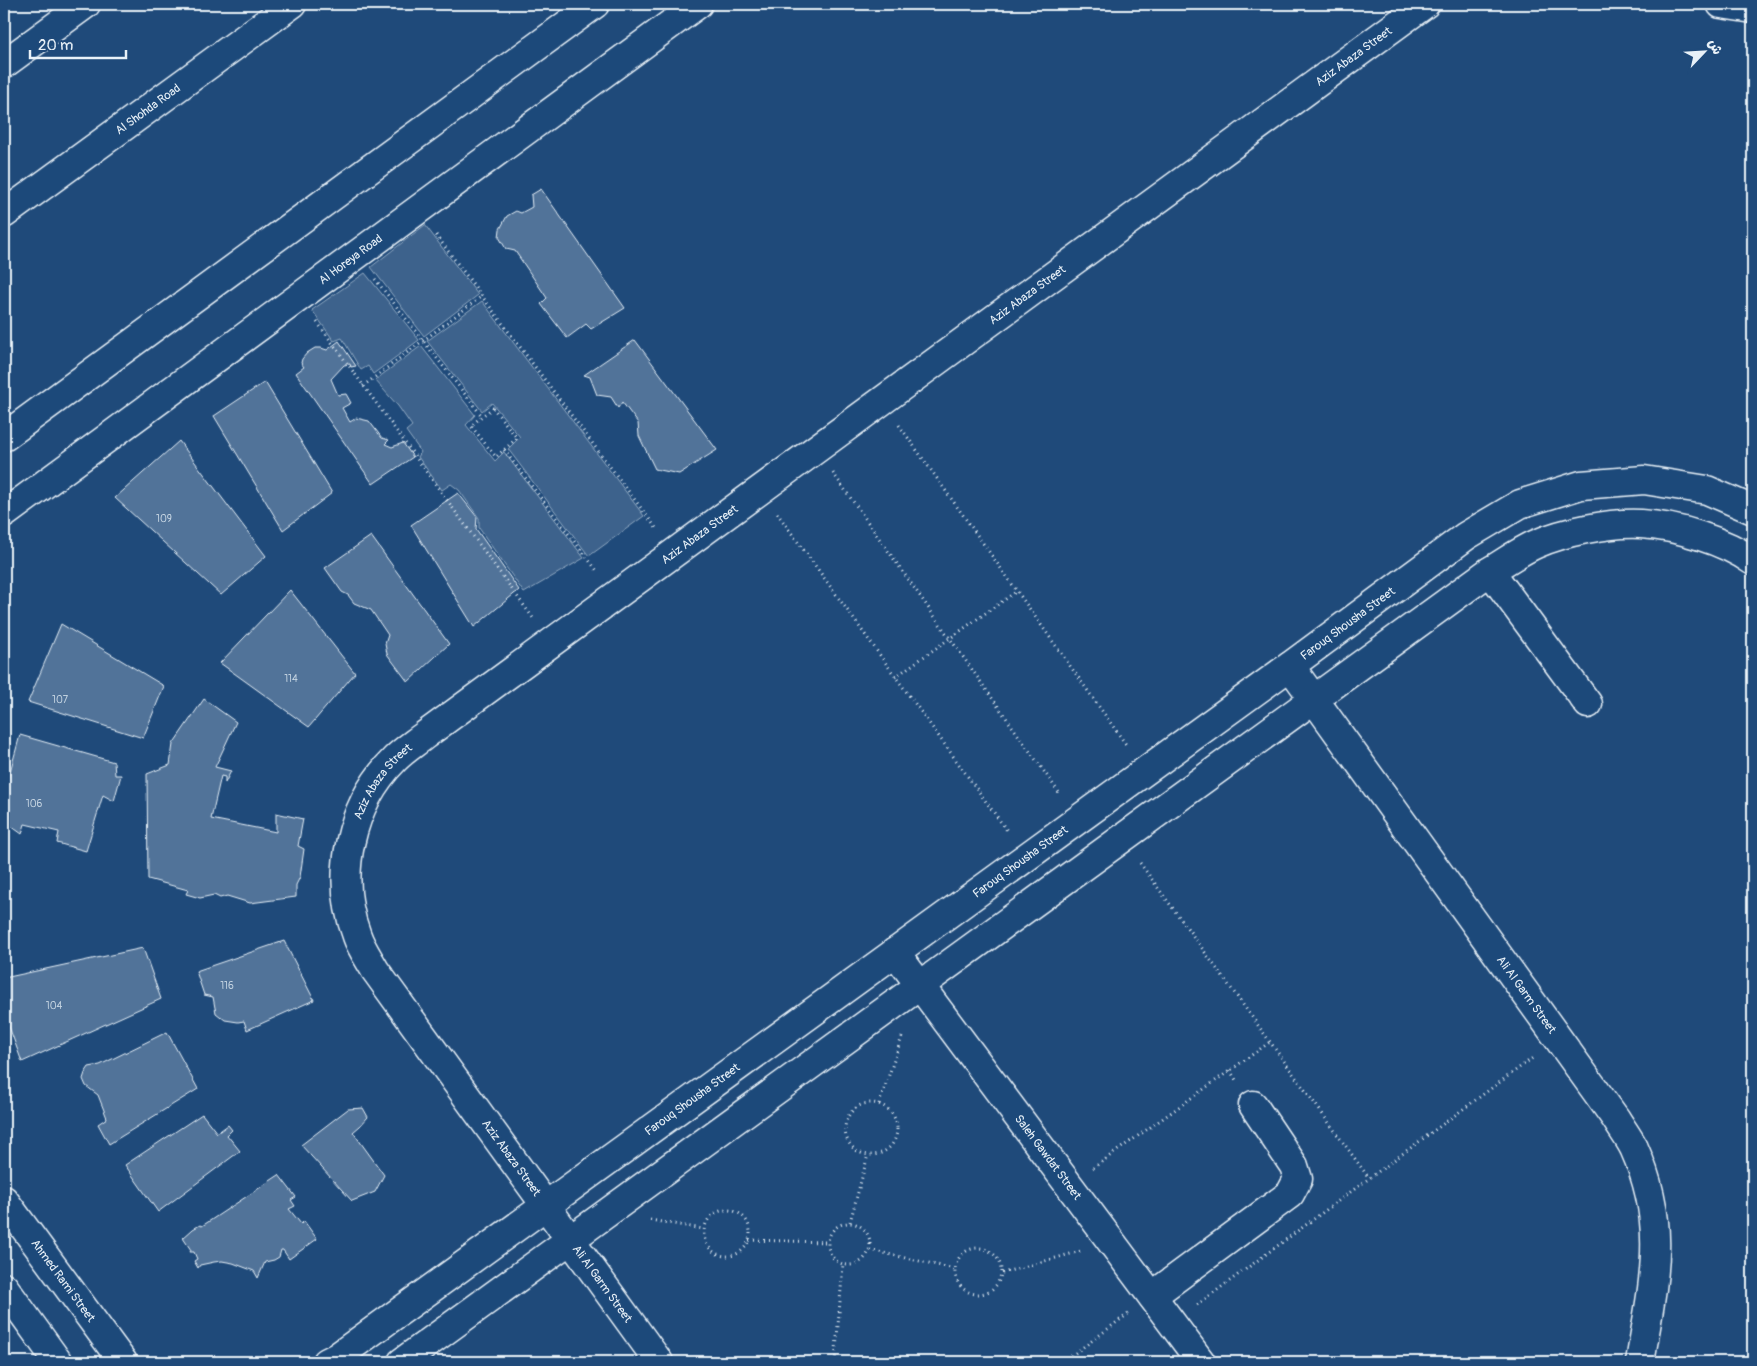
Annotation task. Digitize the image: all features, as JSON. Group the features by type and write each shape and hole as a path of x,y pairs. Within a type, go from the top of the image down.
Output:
{"street":[{"path":"4,64 86,4"},
{"name":"Al Shohda Road","path":"4,214 292,4"},
{"path":"4,436 595,4"},
{"name":"Al Horeya Road","path":"4,514 698,4"},
{"name":"Aziz Abaza Street","path":"546,1205 374,970 357,936 348,899 347,861 355,823 372,789 395,758 1425,4"},
{"path":"1720,4 1753,8"},
{"name":"Farouq Shousha Street","path":"327,1362 337,1357 1078,820 1466,536 1520,504 1581,485 1644,480 1708,490 1753,510"},
{"path":"402,1362 1490,571 1536,544 1587,528 1641,524 1694,533 1744,554 1753,561"},
{"path":"1490,571 1588,704"},
{"name":"Ali Al Garm Street","path":"1290,666 1616,1119 1633,1146 1654,1208 1656,1241 1654,1273 1640,1362"},
{"name":"Saleh Gawdat Street","path":"895,952 1201,1362"},
{"path":"1152,1296 1290,1194 1298,1179 1294,1166 1253,1105"},
{"name":"Ahmed Rami Street","path":"4,1200 123,1362"},
{"name":"Ali Al Garm Street","path":"546,1205 659,1362"},
{"path":"4,1288 58,1362"}],"path":[{"path":"418,210 675,552"},
{"path":"356,255 482,416"},
{"path":"363,386 482,296"},
{"path":"298,297 551,643"},
{"path":"882,401 1144,771"},
{"path":"493,408 518,438 496,457 471,426 482,416 493,408"},
{"path":"816,449 1078,820"},
{"path":"504,450 616,596"},
{"path":"760,490 1026,857"},
{"path":"895,677 1017,591"},
{"path":"1122,838 1369,1178"},
{"path":"879,1104 904,1030"},
{"path":"1172,1323 1558,1038"},
{"path":"1069,1185 1270,1042"},
{"path":"869,1103 879,1104 888,1109 894,1116 897,1125 897,1135 893,1144 886,1151 878,1155 868,1156 851,1146 846,1138 844,1128 852,1111 860,1105 869,1103"},
{"path":"850,1222 868,1156"},
{"path":"723,1210 733,1210 742,1214 748,1222 749,1240 743,1250 734,1255 716,1254 708,1248 704,1239 703,1229 707,1220 714,1213 723,1210"},
{"path":"606,1213 703,1229"},
{"path":"850,1222 859,1225 867,1232 870,1240 870,1250 866,1258 852,1266 836,1262 828,1250 827,1242 831,1232 839,1225 850,1222"},
{"path":"749,1240 827,1242"},
{"path":"1002,1273 1112,1242"},
{"path":"978,1248 987,1249 996,1255 1001,1264 1002,1273 999,1283 993,1290 984,1294 974,1294 965,1291 958,1284 955,1269 960,1256 968,1250 978,1248"},
{"path":"870,1250 955,1269"},
{"path":"835,1362 843,1265"},
{"path":"1063,1362 1152,1296"}],"shaded area":[{"path":"425,225 478,295 424,336 371,267"},
{"path":"365,273 419,340 373,374 368,366 361,370 342,338 334,341 312,310"},
{"path":"482,301 644,516 589,556 508,449 520,437 492,403 482,411 427,341"},
{"path":"421,346 475,415 466,425 495,461 504,452 584,558 524,593 479,528 479,518 459,490 451,484 442,490 418,457 421,452 406,431 412,426 398,406 375,380"}],"building":[{"path":"541,189 625,308 591,329 586,324 567,338 541,304 547,298 515,251 506,249 499,237 500,229 507,216 516,211 521,213 532,207 531,195"},
{"path":"635,340 717,450 679,474 655,469 639,436 638,423 622,402 618,408 611,397 597,395 590,377 584,375"},
{"path":"339,341 356,366 344,365 331,379 338,395 346,394 351,403 342,408 350,422 356,418 369,421 382,438 389,440 385,444 392,447 403,443 413,457 373,484 296,373 304,367 301,363 307,353 315,348 327,350"},
{"path":"265,382 332,493 283,530 214,416"},
{"path":"179,441 266,556 221,595 115,498"},
{"path":"458,493 477,517 476,529 519,590 474,627 411,525"},
{"path":"371,536 449,644 408,682 387,654 385,644 388,635 371,610 354,603 348,595 342,592 325,568"},
{"path":"290,590 355,673 309,727 220,663"},
{"path":"61,624 164,686 143,738 28,702"},
{"path":"204,699 236,722 215,767 231,771 225,783 225,777 221,776 211,819 276,832 276,813 303,819 298,846 304,849 300,877 296,885 296,897 250,903 227,896 220,898 214,895 200,898 186,894 188,890 148,879 147,774 170,765 173,744"},
{"path":"20,735 114,762 115,775 121,775 114,801 103,795 86,851 57,843 59,832 25,824 22,834 4,821 4,794"},
{"path":"284,941 314,1000 247,1030 244,1021 225,1020 216,1013 213,997 204,995 196,971"},
{"path":"143,948 161,999 22,1062 4,1013 4,978"},
{"path":"167,1032 198,1089 109,1144 98,1124 107,1118 98,1095 86,1086 83,1079 85,1073 89,1067 100,1065"},
{"path":"363,1108 368,1117 353,1132 384,1175 375,1192 352,1201 301,1145 348,1109"},
{"path":"202,1114 217,1133 228,1125 232,1130 227,1135 240,1151 158,1212 125,1165"},
{"path":"279,1175 296,1197 291,1200 295,1206 289,1209 301,1224 304,1221 317,1239 289,1259 281,1250 279,1257 265,1262 258,1278 254,1271 222,1261 200,1265 198,1268 194,1261 197,1259 194,1252 190,1252 191,1250 183,1238 193,1229 200,1225 202,1226"}]}
